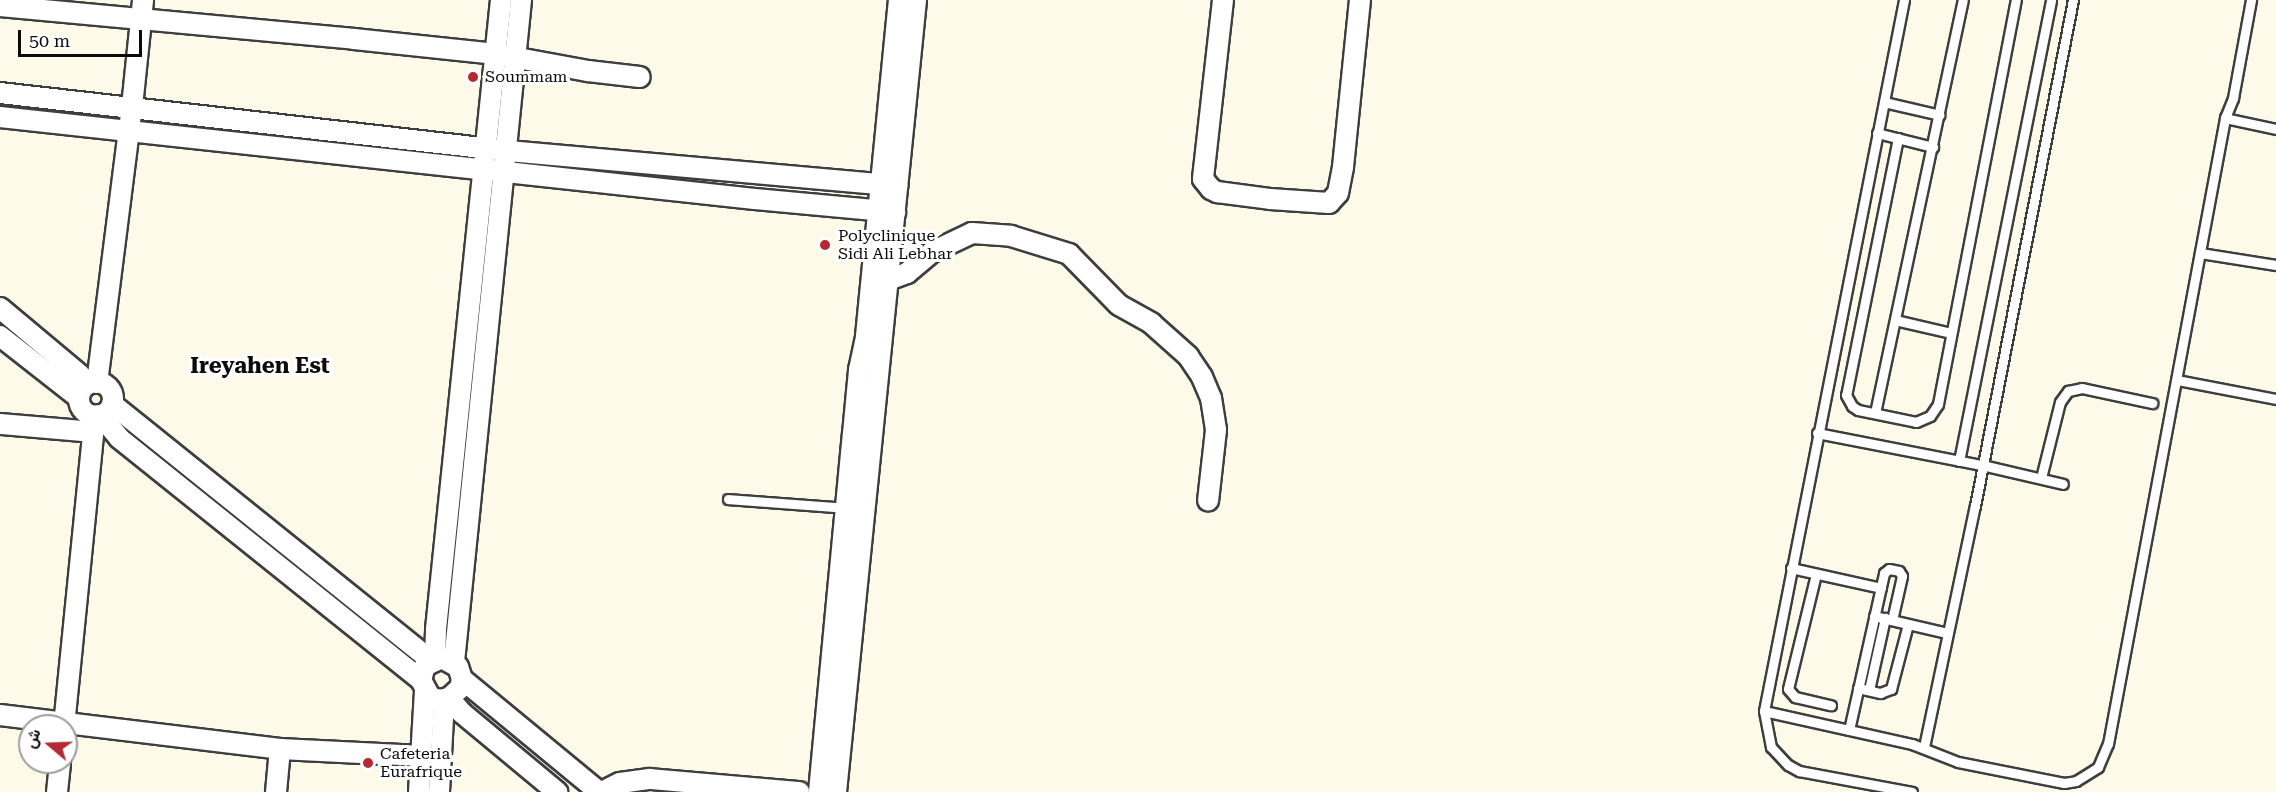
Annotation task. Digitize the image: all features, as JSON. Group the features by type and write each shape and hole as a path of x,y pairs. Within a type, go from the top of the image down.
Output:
{"street":[{"path":"439,792 447,699 460,688 446,665 436,629 501,0"},
{"path":"446,665 506,172 521,0"},
{"path":"819,792 847,508 886,211 899,0"},
{"path":"888,185 916,0"},
{"path":"1223,0 1203,179 1211,189 1217,192 1329,203 1338,193 1343,167 1360,0"},
{"path":"0,6 142,10 496,54 640,77"},
{"path":"142,10 130,131 88,389 81,408 100,417 446,665 601,792 620,783 650,779 799,792"},
{"path":"0,93 487,149 888,185"},
{"path":"0,117 886,211"},
{"path":"836,792 888,280 886,211"},
{"path":"888,280 907,273 932,252 972,233 1011,236 1070,254 1119,305 1151,323 1188,356 1202,377 1211,398 1216,430 1208,501"},
{"path":"0,308 80,375 88,389"},
{"path":"0,336 88,389 108,388 100,417 65,714"},
{"path":"0,424 100,417"},
{"path":"100,417 119,438 423,686 430,697 447,699 557,792"},
{"path":"419,792 423,756 425,666 446,665"},
{"path":"0,715 18,717"},
{"path":"78,725 280,749 423,756"},
{"path":"276,792 280,749"},
{"path":"57,792 59,774"}],"lane":[{"path":"1904,0 1764,711 1771,747 1788,765 1798,771 1912,792"},
{"path":"1875,413 1963,0"},
{"path":"1898,138 1846,388 1848,401 1858,410 1916,422 1930,416 1938,404 2016,0"},
{"path":"1959,461 2051,0"},
{"path":"1923,747 1982,465 2073,0"},
{"path":"1764,711 1923,747 1948,760 2064,783 2088,776 2098,767 2108,744 2200,253 2251,0"},
{"path":"1884,102 1940,115"},
{"path":"2226,118 2276,129"},
{"path":"1877,133 1933,147"},
{"path":"2200,253 2276,265"},
{"path":"1895,320 1951,333"},
{"path":"1830,371 1848,375"},
{"path":"2177,380 2276,399"},
{"path":"2041,478 2060,402 2068,390 2082,387 2152,403"},
{"path":"1817,433 2063,483"},
{"path":"728,499 847,508"},
{"path":"1791,568 1881,588"},
{"path":"1849,730 1886,570 1901,573 1869,690"},
{"path":"1816,574 1788,689 1795,697 1832,705"},
{"path":"1874,616 1947,633"},
{"path":"1858,688 1884,693 1891,689 1908,624"}],"place":[{"name":"Soummam","path":"473,77"},
{"name":"Polyclinique Sidi Ali Lebhar","path":"825,245"},
{"name":"Cafeteria Eurafrique","path":"368,763"}],"district":[{"name":"Ireyahen Est","path":"260,366"}]}
